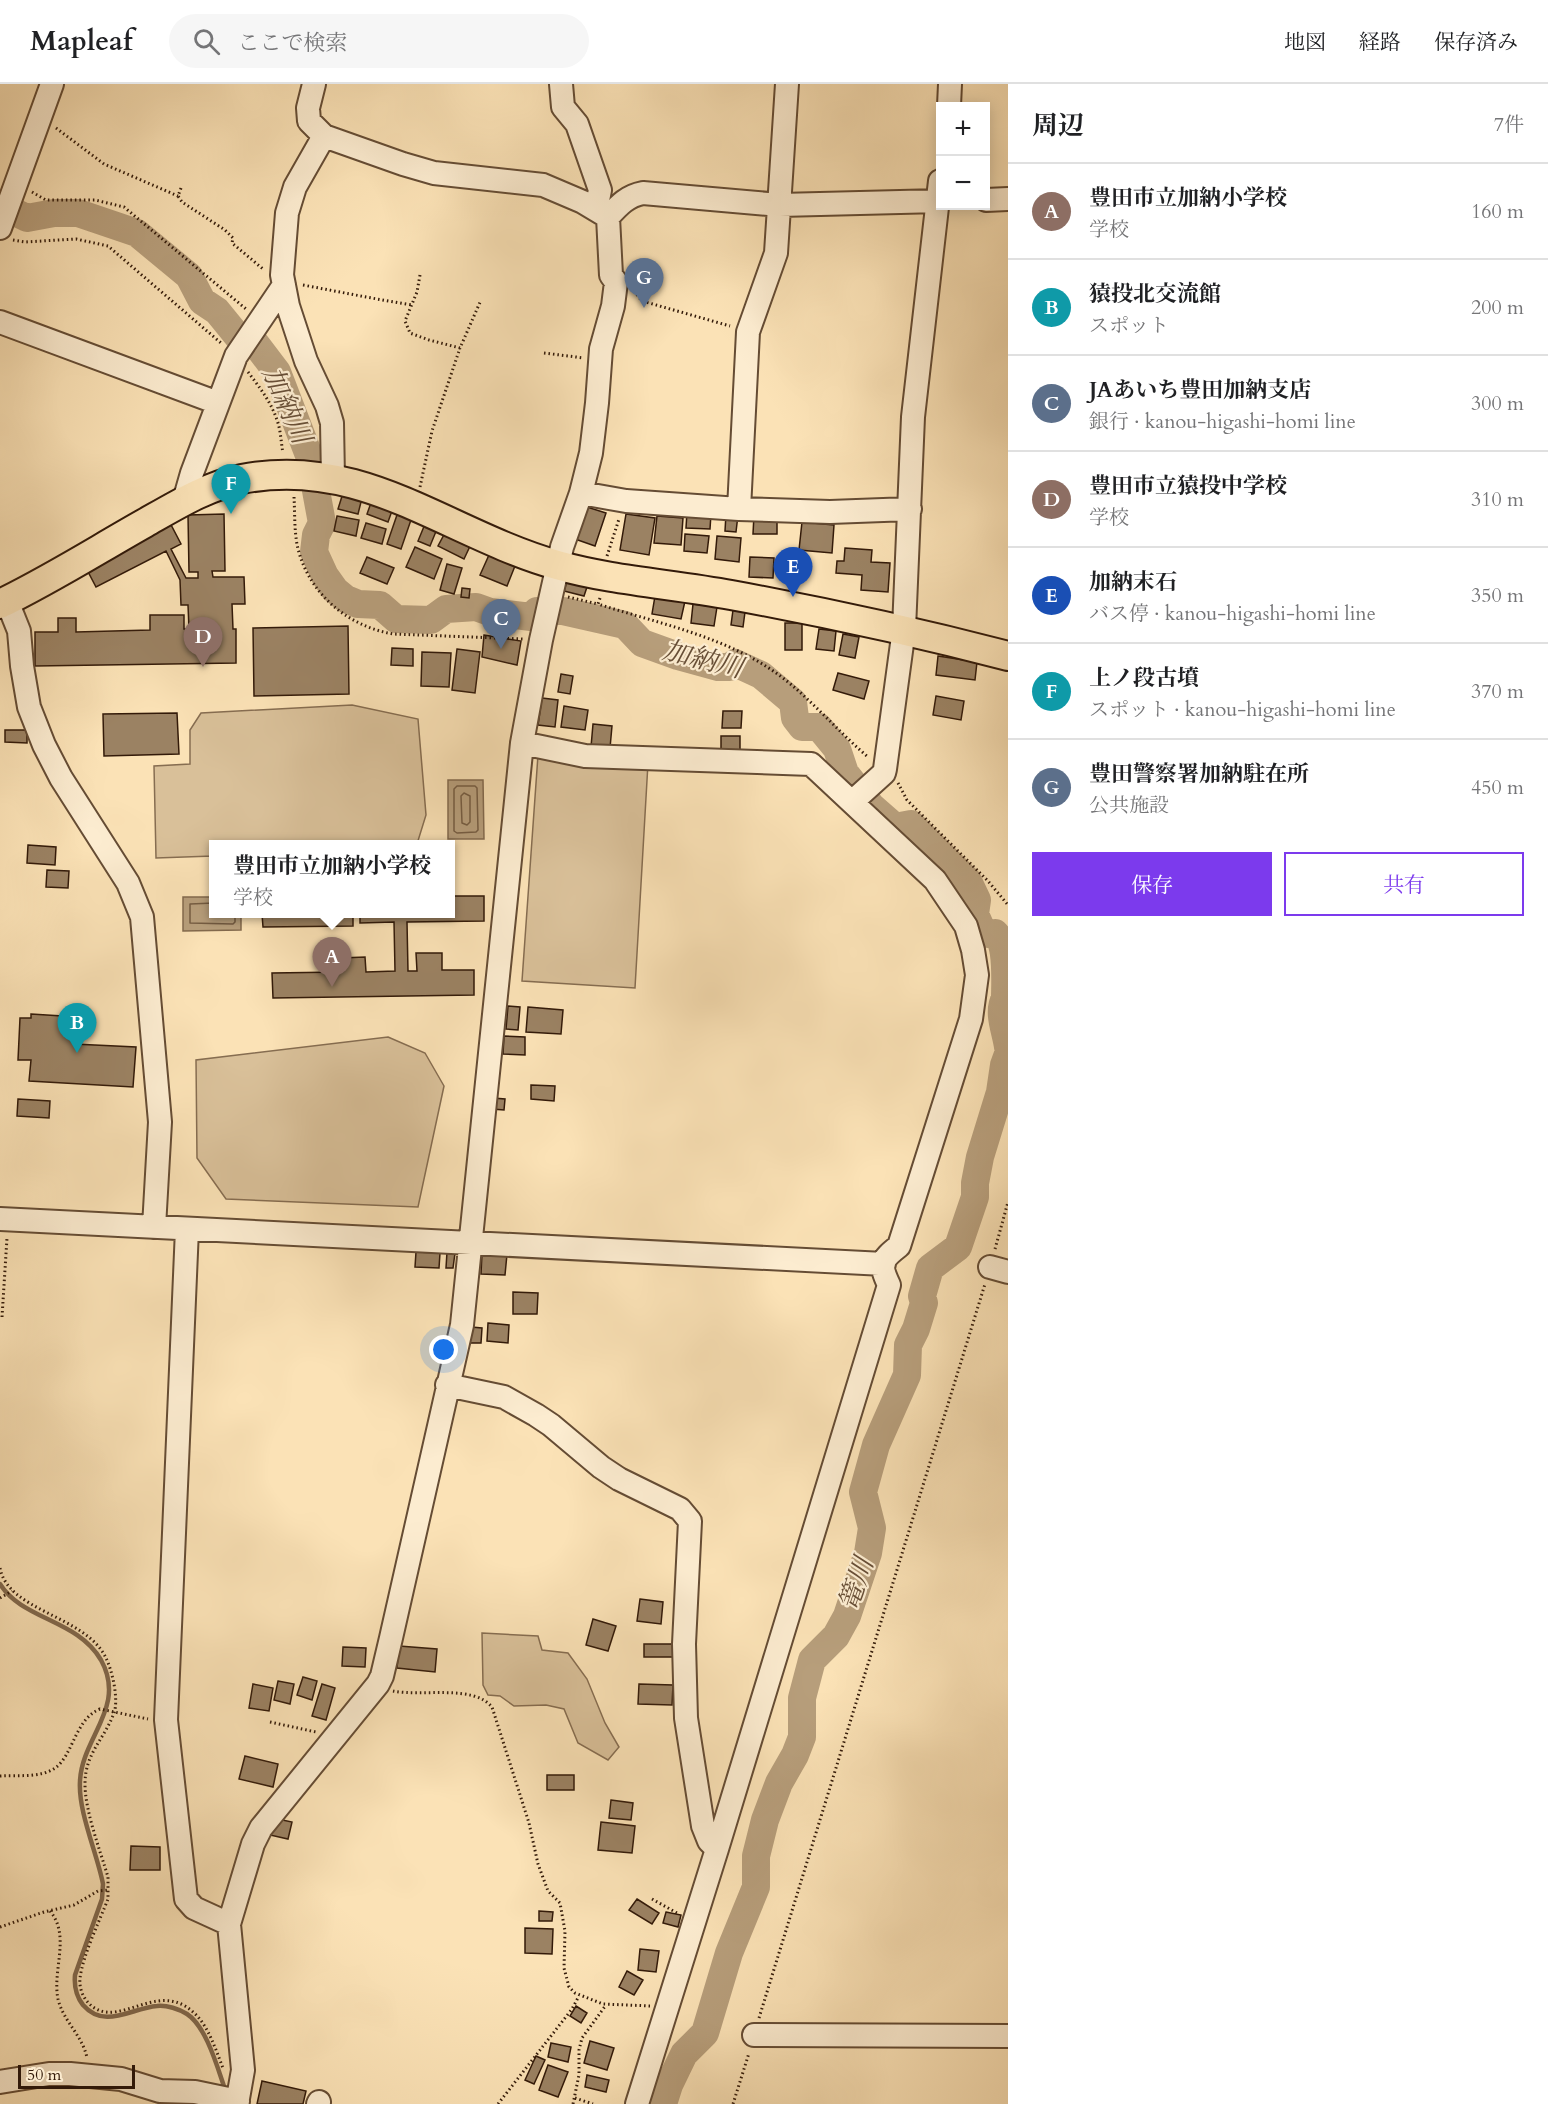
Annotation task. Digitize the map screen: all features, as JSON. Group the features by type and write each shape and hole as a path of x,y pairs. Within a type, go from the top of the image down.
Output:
{"main road":[{"path":"3,602 184,501 240,479 289,475 328,477 384,492 515,551 558,565 904,629 1008,656"}],"street":[{"path":"4,233 15,188 52,84"},
{"path":"314,84 308,108 309,121 324,136 434,173 543,185 602,213"},
{"path":"0,2082 49,2074 88,2076 121,2079 160,2091 195,2092 237,2103 243,2070 230,1924 253,1844 261,1828 378,1684 382,1676 462,1325 522,743 562,547 581,493 591,453 601,349 613,306 616,282 611,275 600,190 577,124 563,107 561,84"},
{"path":"739,509 748,332 776,253 788,84"},
{"path":"948,102 950,84"},
{"path":"324,136 295,187 287,213 283,280 288,306 306,361 327,406 332,423 328,477"},
{"path":"602,213 631,195 643,193 780,205 936,194"},
{"path":"990,200 1008,199"},
{"path":"854,800 885,771 904,629 913,417 938,210"},
{"path":"184,501 192,473 238,352 283,280"},
{"path":"0,322 218,403"},
{"path":"581,493 626,501 739,509 830,512 910,509"},
{"path":"3,602 19,631 29,707 44,745 61,778 128,883 142,917 160,1122 154,1227"},
{"path":"522,743 585,756 811,764 854,800 935,880 966,926 977,975 971,1019 899,1246 887,1255 882,1270 889,1285 637,2104"},
{"path":"4,1220 884,1264"},
{"path":"187,1229 166,1720 186,1899 194,1908 230,1924"},
{"path":"447,1385 504,1397 551,1425 601,1467 619,1479 680,1509 690,1521 684,1644 686,1718 703,1827 709,1841 717,1849"},
{"path":"754,2035 1008,2036"}],"path":[{"path":"40,116 104,164 178,196 182,202 225,230 233,237 232,243 255,264 273,275 283,280 343,291 354,296 412,305"},
{"path":"15,188 46,200 95,200 124,207 258,321"},
{"path":"178,196 181,188"},
{"path":"4,233 25,242 76,238 108,246 238,352 274,412 289,475 298,550 314,584 336,609 369,628 393,634 547,615 598,604 719,642 765,666 788,682 897,783 907,800 988,881 1008,905"},
{"path":"420,275 417,292 405,321 406,327 410,333 460,348"},
{"path":"616,282 625,281 642,301 748,332"},
{"path":"414,505 432,431 460,348 481,300"},
{"path":"544,353 600,360"},
{"path":"598,604 611,543 626,501"},
{"path":"733,2104 999,1269 1008,1202"},
{"path":"2,1317 4,1220"},
{"path":"0,1568 8,1587 17,1596 74,1626 96,1644 104,1655 114,1684 115,1712 91,1753 85,1784 86,1797 108,1877 109,1890 108,1899 80,1976 82,1994 87,2002 99,2010 108,2012 158,2001 183,2005 201,2019 223,2069"},
{"path":"0,1598 12,1591"},
{"path":"378,1684 409,1694 469,1693 486,1700 492,1707 529,1823 541,1874 548,1891 560,1903 566,1931 564,1968 569,1987 579,1996 606,2005 649,2005 657,2014 661,2028"},
{"path":"0,1776 40,1774 56,1768 80,1728 94,1712 99,1710 166,1720"},
{"path":"270,1722 334,1737"},
{"path":"0,1927 74,1905 98,1891 109,1890"},
{"path":"652,1899 694,1921"},
{"path":"50,1911 59,1926 58,1998 63,2013 83,2045 88,2076"},
{"path":"498,2104 572,2009 579,1996"},
{"path":"573,2104 579,2074 579,2050 582,2038 606,2005"},
{"path":"575,2098 593,2104"}],"shaded area":[{"path":"352,705 418,719 426,815 418,840 209,840 209,856 156,858 154,766 190,764 190,730 201,713"},
{"path":"538,755 648,763 635,988 522,981"},
{"path":"388,1037 425,1053 444,1086 418,1207 226,1199 197,1158 196,1060"},
{"path":"482,1633 538,1636 542,1650 568,1653 587,1679 605,1723 619,1747 608,1760 578,1743 564,1709 546,1705 514,1706 500,1696 488,1695 483,1685"}],"water":[{"path":"448,780 483,780 484,839 448,839"},
{"path":"183,897 209,897 209,918 241,918 241,930 183,931"}],"building":[{"path":"343,493 362,498 358,514 338,509"},
{"path":"372,500 393,508 388,522 367,514"},
{"path":"587,507 606,513 595,546 575,539"},
{"path":"398,512 412,517 401,549 387,544"},
{"path":"687,512 711,514 710,529 686,528"},
{"path":"224,514 225,571 212,571 213,577 244,577 245,604 232,604 233,629 236,629 236,663 35,666 35,632 58,632 58,618 76,618 76,632 150,630 150,615 184,615 184,629 189,629 188,605 181,605 180,580 166,551 96,587 84,564 169,521 181,544 171,549 186,578 198,578 198,572 189,572 188,515"},
{"path":"626,514 655,518 649,555 620,550"},
{"path":"726,514 738,515 736,532 725,531"},
{"path":"754,515 777,516 777,534 753,534"},
{"path":"337,516 359,520 356,536 334,531"},
{"path":"657,516 683,518 681,545 654,543"},
{"path":"802,522 834,525 832,553 799,550"},
{"path":"366,523 386,529 382,544 361,538"},
{"path":"425,524 437,529 430,546 418,541"},
{"path":"446,531 471,544 464,559 438,546"},
{"path":"685,534 709,536 707,553 684,551"},
{"path":"717,536 741,538 739,562 715,559"},
{"path":"415,547 442,559 434,579 406,567"},
{"path":"845,548 872,550 871,562 890,563 888,592 861,590 862,575 836,573 837,561 844,561"},
{"path":"489,555 515,566 507,586 480,575"},
{"path":"367,557 394,568 387,584 360,573"},
{"path":"750,557 774,558 773,578 749,577"},
{"path":"447,564 462,568 454,594 440,590"},
{"path":"568,578 588,584 584,596 564,591"},
{"path":"462,588 470,589 469,598 461,597"},
{"path":"655,596 685,601 681,619 652,614"},
{"path":"693,604 717,607 714,626 691,623"},
{"path":"733,610 745,612 743,627 731,625"},
{"path":"785,623 802,623 802,650 785,650"},
{"path":"348,626 349,694 254,696 253,628"},
{"path":"819,629 836,631 834,651 816,649"},
{"path":"843,634 859,637 855,658 839,655"},
{"path":"484,635 521,641 517,665 482,657"},
{"path":"392,648 413,649 413,666 391,665"},
{"path":"457,649 480,652 475,693 452,690"},
{"path":"422,652 451,653 449,687 421,686"},
{"path":"938,656 977,662 975,680 936,675"},
{"path":"838,673 869,681 864,699 833,690"},
{"path":"561,674 573,676 570,694 558,692"},
{"path":"936,696 964,701 961,720 933,715"},
{"path":"542,698 558,700 555,727 538,725"},
{"path":"564,706 588,710 585,730 561,727"},
{"path":"723,711 742,711 741,728 722,728"},
{"path":"177,713 179,754 104,756 103,714"},
{"path":"593,724 612,726 610,748 591,747"},
{"path":"5,730 27,730 27,743 5,742"},
{"path":"721,736 740,736 740,753 721,753"},
{"path":"28,845 56,847 55,865 27,863"},
{"path":"47,870 69,871 68,888 46,887"},
{"path":"455,896 484,896 484,921 407,922 408,971 417,971 416,953 442,953 442,970 474,970 474,995 273,998 272,973 341,972 341,958 365,957 366,972 395,971 394,922 360,923 360,918 455,918"},
{"path":"262,918 353,918 353,926 263,927"},
{"path":"508,1006 520,1007 518,1030 506,1029"},
{"path":"528,1007 563,1010 561,1034 526,1032"},
{"path":"31,1014 62,1016 61,1026 75,1027 74,1044 136,1047 133,1087 29,1081 31,1060 18,1060 20,1018 31,1018"},
{"path":"504,1036 525,1037 525,1055 503,1054"},
{"path":"531,1085 555,1086 554,1101 531,1099"},
{"path":"493,1098 505,1099 504,1110 492,1109"},
{"path":"18,1099 50,1101 49,1118 17,1116"},
{"path":"416,1252 440,1253 439,1268 415,1267"},
{"path":"447,1252 455,1253 453,1268 446,1268"},
{"path":"482,1253 507,1254 505,1275 481,1274"},
{"path":"513,1292 538,1293 537,1314 513,1314"},
{"path":"488,1323 509,1325 508,1343 487,1341"},
{"path":"471,1327 482,1328 481,1343 470,1343"},
{"path":"640,1599 663,1602 661,1624 637,1621"},
{"path":"593,1619 616,1626 608,1651 586,1645"},
{"path":"644,1644 677,1644 677,1657 644,1657"},
{"path":"399,1646 437,1649 435,1672 397,1668"},
{"path":"343,1647 366,1648 365,1667 342,1666"},
{"path":"303,1677 317,1681 312,1700 297,1695"},
{"path":"278,1681 294,1684 290,1704 274,1700"},
{"path":"253,1684 273,1688 269,1711 249,1708"},
{"path":"322,1684 335,1688 326,1720 312,1716"},
{"path":"639,1684 673,1685 672,1705 638,1704"},
{"path":"245,1756 278,1764 273,1787 239,1779"},
{"path":"547,1775 574,1775 574,1790 547,1790"},
{"path":"611,1800 633,1803 631,1820 609,1818"},
{"path":"273,1818 292,1822 288,1839 270,1835"},
{"path":"601,1822 635,1826 632,1853 598,1850"},
{"path":"131,1846 160,1847 160,1870 130,1870"},
{"path":"637,1899 659,1913 652,1924 629,1910"},
{"path":"539,1911 553,1912 552,1921 539,1921"},
{"path":"666,1912 681,1915 678,1927 663,1923"},
{"path":"525,1928 553,1929 552,1954 525,1953"},
{"path":"640,1949 659,1951 656,1972 638,1970"},
{"path":"627,1971 643,1980 634,1995 619,1987"},
{"path":"576,2006 587,2013 581,2023 570,2016"},
{"path":"590,2041 614,2048 607,2070 584,2063"},
{"path":"551,2043 571,2047 568,2062 548,2057"},
{"path":"536,2056 545,2060 534,2084 525,2080"},
{"path":"548,2065 568,2072 558,2097 539,2090"},
{"path":"587,2075 609,2080 606,2092 585,2087"},
{"path":"262,2081 306,2091 303,2104 257,2104"}],"waterway":[{"name":"加納川","path":"0,205 27,218 54,213 78,213 137,233 189,276 202,301 217,311 239,338 255,343 277,372 310,458 322,523 316,535 314,552 325,576 335,590 346,599 358,604 380,605 396,619 431,620 446,609 476,607 490,612 531,617 537,611 563,611 625,625 642,643 678,656 718,667 730,667 735,663 761,675 793,702 795,718 802,727 819,727 837,749 845,773 871,806 895,827 911,824 968,881 977,900 975,914 982,930 988,934 995,933 1004,954 1005,998 1002,1016 1008,1047"},
{"name":"篭川","path":"663,2104 669,2085 684,2054 705,2033 729,1953 756,1887 756,1856 765,1820 779,1783 802,1737 802,1698 812,1660 836,1636 847,1616 868,1553 872,1528 863,1492 876,1445 907,1375 908,1345 924,1303 922,1296 930,1268 958,1247 975,1197 980,1157 1000,1092 1008,1054"},
{"path":"0,1584 22,1605 64,1627 91,1646 101,1660 108,1677 109,1693 106,1707 88,1750 80,1781 82,1806 103,1884 102,1899 75,1975 75,1987 79,1998 91,2012 100,2016 118,2016 161,2006 187,2014 194,2020 206,2039 226,2092"}],"place":[{"name":"豊田警察署加納駐在所","path":"644,308"},
{"name":"上ノ段古墳","path":"231,514"},
{"name":"加納末石","path":"793,597"},
{"name":"JAあいち豊田加納支店","path":"501,649"},
{"name":"豊田市立猿投中学校","path":"203,667"},
{"name":"豊田市立加納小学校","path":"332,987"},
{"name":"猿投北交流館","path":"77,1053"}]}
